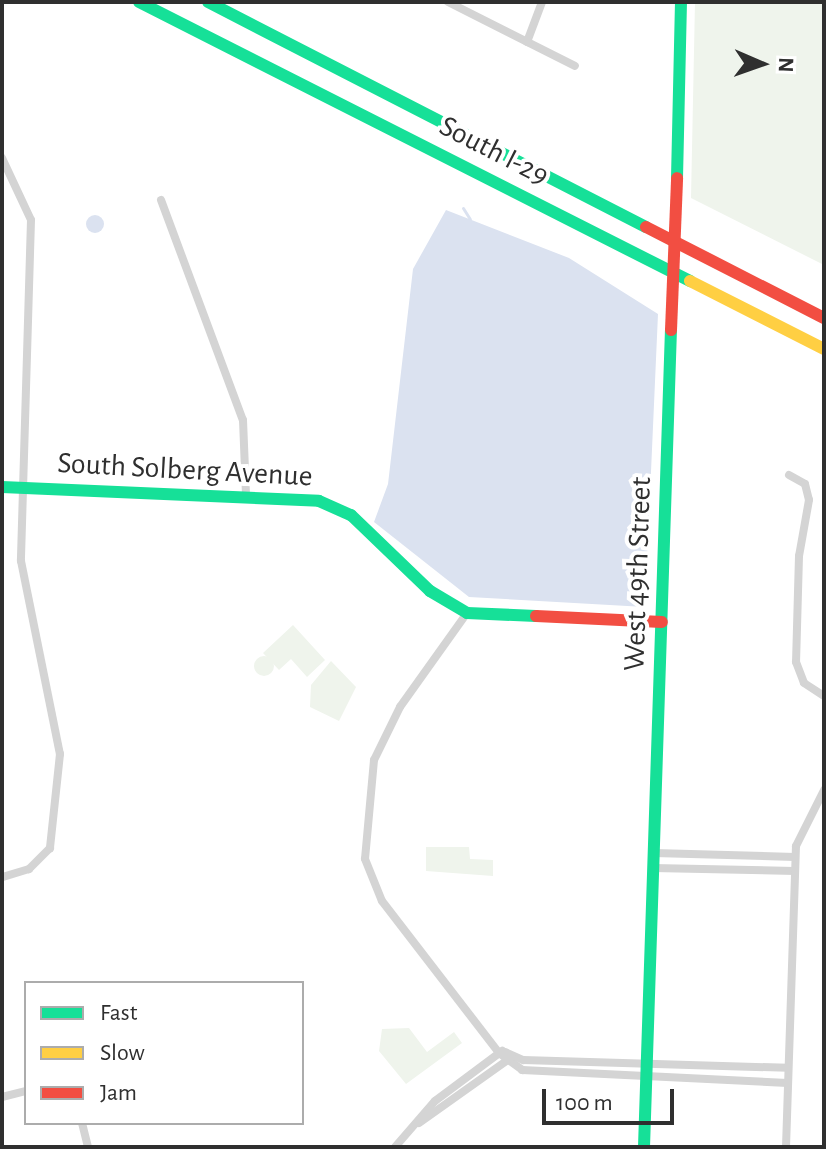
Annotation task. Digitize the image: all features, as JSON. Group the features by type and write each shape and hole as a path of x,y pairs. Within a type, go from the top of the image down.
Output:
{"main road":[{"name":"South I-29","path":"139,2 824,349"},
{"name":"South I-29","path":"208,2 824,318"},
{"name":"West 49th Street","path":"644,1147 681,2"},
{"name":"South Solberg Avenue","path":"2,487 246,495 319,501 344,511 430,591 467,613 662,622"}],"street":[{"path":"448,2 575,66"},
{"path":"527,42 542,2"},
{"path":"2,158 31,220 21,570 57,724 59,808 45,856 2,877"},
{"path":"161,200 243,420 246,495"},
{"path":"789,475 805,484 809,500 799,556 796,662 804,683 824,696"},
{"path":"467,613 377,751 365,859 382,901 499,1049 510,1059 539,1074 788,1083"},
{"path":"786,1147 795,857 800,827 824,790"},
{"path":"654,853 795,857"},
{"path":"653,868 795,871"},
{"path":"395,1147 499,1049"},
{"path":"415,1125 510,1059 788,1068"},
{"path":"2,1097 24,1092"},
{"path":"82,1125 88,1147"}],"shaded area":[{"path":"695,2 824,2 824,265 691,198"},
{"path":"446,210 569,258 658,314 645,607 469,597 374,522 388,484 413,269"},
{"path":"91,215 99,215 104,224 102,231 91,233 86,228 86,220"},
{"path":"293,625 325,660 307,677 291,659 279,670 263,653"},
{"path":"260,656 268,656 274,666 268,676 260,676 254,670 254,662"},
{"path":"331,661 356,687 339,721 310,707 311,685"},
{"path":"426,847 469,847 470,859 493,860 493,876 426,871"},
{"path":"409,1028 427,1052 454,1032 462,1043 406,1084 379,1051 382,1029"}],"waterway":[{"path":"463,208 470,219"}],"traffic: fast":[{"path":"139,2 690,281"},
{"path":"208,2 646,227"},
{"path":"677,178 681,2"},
{"path":"644,1147 671,330"},
{"path":"2,487 319,501 351,515 430,591 467,613 536,616"}],"traffic: slow":[{"path":"690,281 824,349"}],"traffic: jam":[{"path":"671,330 677,178"},
{"path":"646,227 824,318"},
{"path":"536,616 662,622"}]}
